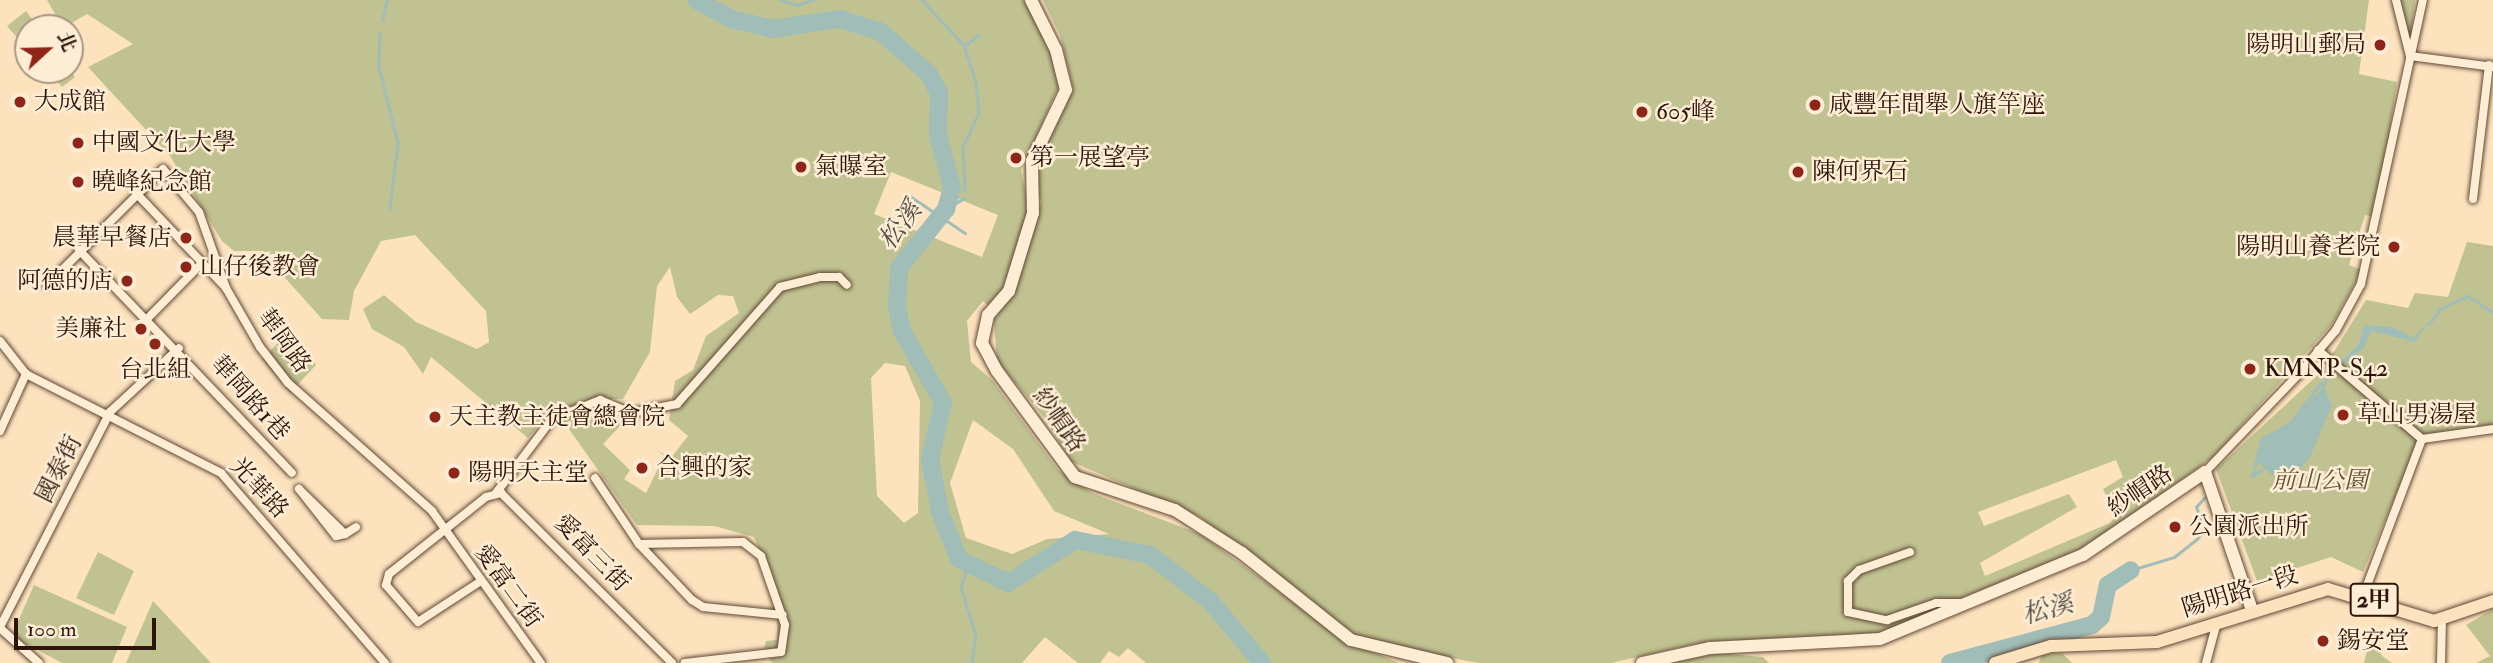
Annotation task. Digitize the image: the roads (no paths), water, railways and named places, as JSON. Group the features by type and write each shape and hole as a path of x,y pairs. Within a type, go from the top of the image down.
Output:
{"main road":[{"name":"陽明路一段","path":"1995,663 2051,646 2157,642 2219,618 2328,589 2363,596 2407,617 2442,619 2493,601"}],"street":[{"name":"紗帽路","path":"1031,0 1056,50 1066,90 1032,161 1033,213 1009,291 988,315 982,343 997,371 1075,477 1175,510 1242,553 1351,640 1447,663"},
{"path":"2396,0 2410,56 2491,66 2473,199"},
{"name":"紗帽路","path":"1642,663 1710,648 1880,639 2083,555 2205,472 2318,350 2362,279 2423,0"},
{"name":"華岡路","path":"47,285 136,192 163,169 199,212 226,288 288,383 432,511 445,531"},
{"path":"136,192 226,288"},
{"name":"華岡路1巷","path":"79,250 179,348 292,473"},
{"path":"149,317 202,263"},
{"path":"481,581 418,622 389,593 389,574 496,493 552,419 600,400 631,413 677,404 780,287 820,277 839,277 847,285"},
{"path":"0,341 26,374 0,430"},
{"name":"國泰街","path":"0,628 110,412 179,348"},
{"path":"2318,350 2422,439 2493,429"},
{"name":"光華路","path":"26,374 110,412 221,474 385,663"},
{"path":"2363,596 2422,439"},
{"path":"2205,472 2252,610"},
{"path":"595,478 639,544 702,607 783,615"},
{"path":"345,534 299,489 336,536 345,534 356,527"},
{"name":"愛富三街","path":"496,493 513,499 672,663"},
{"name":"愛富二街","path":"445,531 541,663"},
{"path":"639,544 754,546 783,615 786,639 770,658 685,663"},
{"path":"1910,552 1859,570 1848,581 1848,612 1887,620 1936,603 1964,603"},
{"path":"2206,663 2219,618"},
{"path":"2441,663 2442,619"},
{"path":"0,628 39,663"}],"water":[{"path":"2430,320 2415,342 2371,331 2364,348 2326,378 2359,344 2364,325 2393,327 2413,338"},
{"path":"2324,387 2332,406 2309,459 2291,477 2271,474 2257,461 2260,440 2285,427"}],"waterway":[{"path":"382,21 387,0"},
{"name":"松溪","path":"696,0 731,19 773,29 840,19 881,32 929,74 939,94 938,136 952,187 946,209 899,268 897,308 902,331 943,403 930,459 940,512 959,559 1008,583 1075,540 1150,555 1210,601 1262,663"},
{"path":"781,0 797,5 813,0"},
{"path":"922,0 964,45 976,83 979,113 963,148 965,191"},
{"path":"380,33 379,67 398,143 390,209"},
{"path":"965,45 979,35"},
{"path":"907,194 965,233"},
{"path":"946,209 964,198"},
{"name":"松溪","path":"2429,324 2440,309 2468,296 2493,312"},
{"name":"松溪","path":"2322,389 2327,377"},
{"name":"松溪","path":"2262,439 2290,423 2321,383"},
{"name":"松溪","path":"2252,476 2259,449"},
{"name":"松溪","path":"2252,476 2267,467"},
{"name":"松溪","path":"2131,570 2174,557 2197,539 2204,529 2196,507 2204,498"},
{"name":"松溪","path":"968,566 961,587 976,635 972,663"},
{"name":"松溪","path":"1950,663 2092,625 2101,617 2108,585 2131,570"}],"place":[{"name":"陽明山郵局","path":"2380,45"},
{"name":"大成館","path":"20,102"},
{"name":"咸豐年間舉人旗竿座","path":"1815,105"},
{"name":"605峰","path":"1642,112"},
{"name":"中國文化大學","path":"78,143"},
{"name":"第一展望亭","path":"1016,158"},
{"name":"氣曝室","path":"801,167"},
{"name":"陳何界石","path":"1798,172"},
{"name":"曉峰紀念館","path":"78,182"},
{"name":"晨華早餐店","path":"186,238"},
{"name":"陽明山養老院","path":"2394,247"},
{"name":"山仔後教會","path":"186,267"},
{"name":"阿德的店","path":"127,281"},
{"name":"美廉社","path":"141,329"},
{"name":"台北組","path":"155,344"},
{"name":"KMNP-S42","path":"2250,369"},
{"name":"草山男湯屋","path":"2343,415"},
{"name":"天主教主徒會總會院","path":"435,417"},
{"name":"合興的家","path":"642,468"},
{"name":"陽明天主堂","path":"454,473"},
{"name":"公園派出所","path":"2175,527"},
{"name":"錫安堂","path":"2323,641"}],"park label":[{"name":"前山公園","path":"2320,481"}]}
